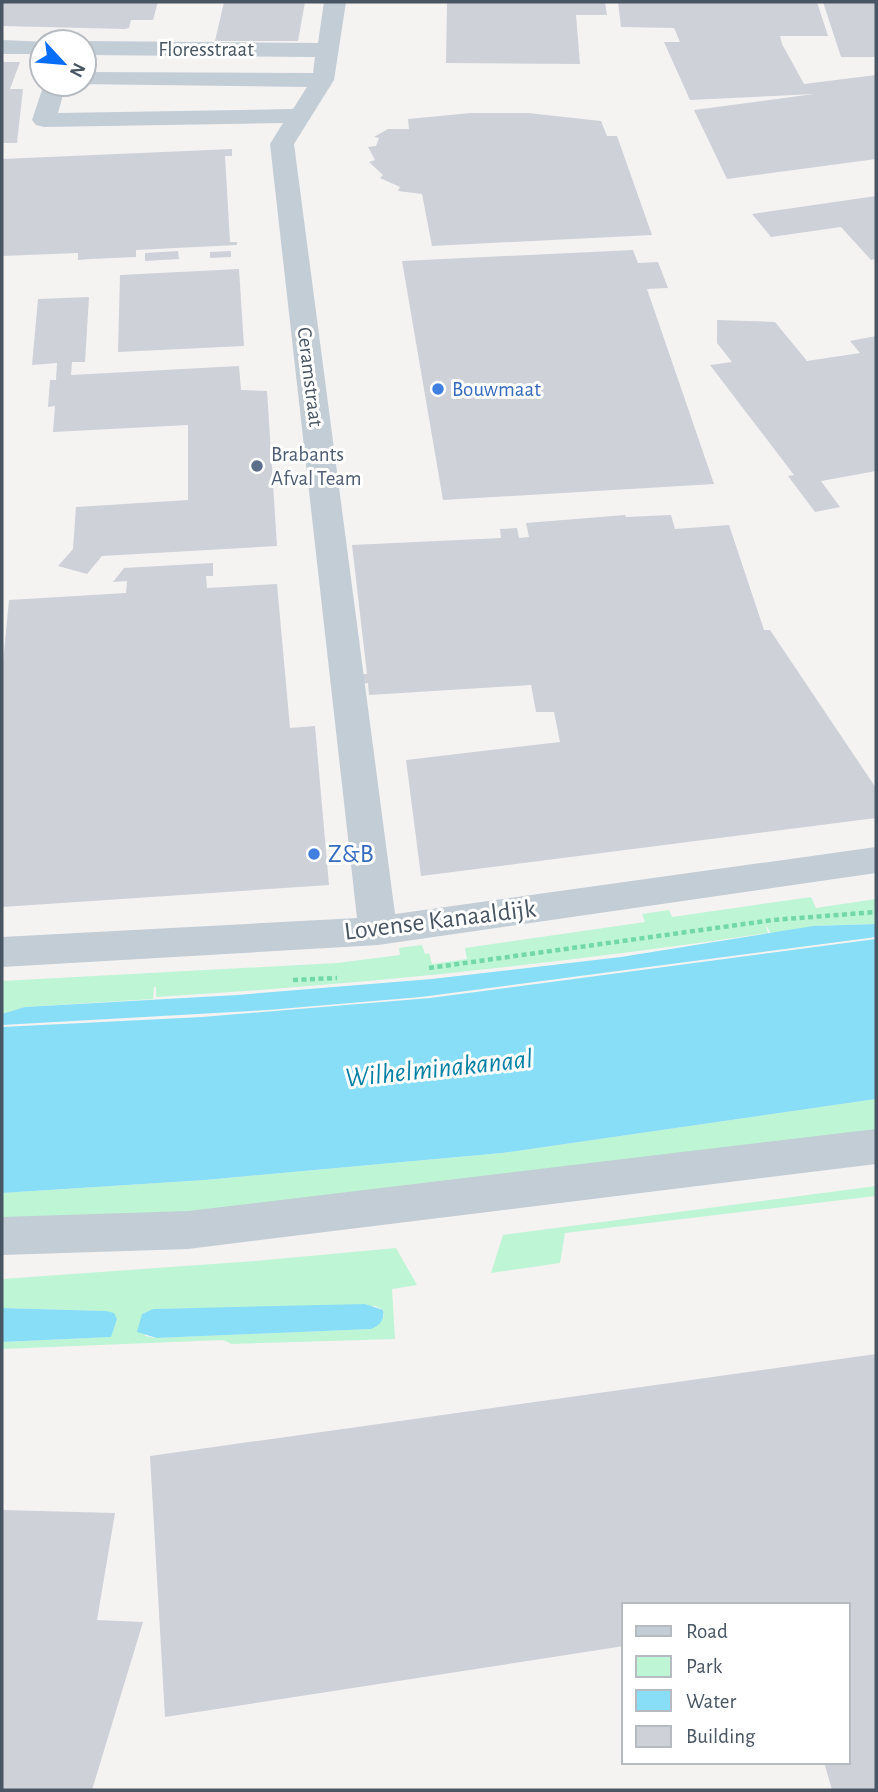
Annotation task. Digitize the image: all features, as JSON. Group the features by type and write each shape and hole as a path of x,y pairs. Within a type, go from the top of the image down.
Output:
{"street":[{"name":"Ceramstraat","path":"335,2 323,80 282,144 378,931"},
{"path":"2,47 28,47"},
{"name":"Floresstraat","path":"98,48 328,50"},
{"path":"98,79 323,80"},
{"path":"51,98 44,120 301,116"},
{"name":"Lovense Kanaaldijk","path":"2,952 378,931 876,860"},
{"path":"2,1237 188,1230 876,1146"}],"green space":[{"path":"811,897 816,908 876,899 876,924 813,926 772,935 765,924 768,933 616,954 386,979 156,997 154,987 153,999 25,1007 2,1014 2,981 337,963 400,955 399,948 422,945 425,954 429,953 432,964 467,959 465,948 645,922 642,914 669,910 672,917"},
{"path":"876,1099 876,1136 510,1184 117,1220 2,1227 2,1193 205,1180 502,1153"},
{"path":"876,1186 876,1196 565,1233 560,1263 491,1273 503,1235"},
{"path":"396,1248 417,1285 392,1289 395,1339 232,1344 223,1340 2,1349 2,1342 110,1337 106,1311 2,1308 2,1279","holes":["375,1306 383,1310 384,1316 371,1329 157,1338 145,1336 142,1314 153,1309"]}],"water":[{"path":"876,924 876,937 421,997 268,1010 2,1025 2,1014 25,1007 237,995 432,979 621,957 813,926"},
{"name":"Wilhelminakanaal","path":"876,939 876,1099 502,1153 205,1180 2,1193 2,1027 202,1017 430,998"},
{"path":"365,1304 383,1310 381,1322 371,1329 157,1338 137,1332 142,1314 153,1309"},
{"path":"2,1308 106,1311 114,1313 117,1319 111,1337 2,1342"}],"building":[{"path":"2,2 158,2 153,20 131,20 129,28 125,29 2,26"},
{"path":"224,2 305,2 298,41 215,41"},
{"path":"447,2 605,2 607,15 576,15 580,64 446,63"},
{"path":"618,2 817,2 828,36 780,36 782,44 804,84 876,75 876,159 727,179 694,110 814,94 690,100 664,42 680,42 674,28 621,27"},
{"path":"823,2 876,2 876,57 841,57"},
{"path":"2,62 20,62 10,89 23,89 17,143 2,143"},
{"path":"471,113 528,113 601,121 607,136 617,136 652,235 432,246 422,194 398,191 400,187 380,178 383,175 369,162 375,160 368,147 376,146 379,138 374,137 388,129 409,129 408,119"},
{"path":"232,149 232,156 225,156 230,242 237,242 237,245 136,250 136,257 78,260 78,253 2,256 2,159"},
{"path":"876,196 876,259 871,260 841,227 771,237 752,214"},
{"path":"633,250 638,263 658,262 668,288 647,289 714,484 443,500 402,261"},
{"path":"178,251 179,259 145,261 145,253"},
{"path":"231,251 231,257 210,258 210,252"},
{"path":"239,269 244,346 118,352 120,275"},
{"path":"89,297 85,362 72,362 71,375 239,366 241,390 267,391 277,546 102,556 87,574 58,566 73,549 76,507 188,500 188,425 53,432 55,406 48,407 50,380 56,380 57,363 32,365 38,299"},
{"path":"717,320 775,322 807,361 860,353 850,341 876,336 876,471 821,481 840,507 815,512 788,476 794,475 710,365 732,362 717,343"},
{"path":"625,515 671,515 675,529 729,525 764,630 770,630 876,788 876,818 421,876 406,760 560,742 554,712 536,712 531,685 369,695 368,683 362,684 361,674 367,674 352,545 501,538 500,529 517,528 519,538 529,537 526,523"},
{"path":"213,563 213,576 206,576 207,588 277,584 290,728 315,726 329,885 2,907 2,673 9,600 126,593 127,581 113,582 124,568"},
{"path":"876,1354 876,1790 832,1790 825,1764 850,1764 850,1603 622,1603 622,1646 165,1717 150,1456"},
{"path":"2,1510 115,1513 97,1620 143,1622 92,1790 2,1790"}],"place":[{"name":"Bouwmaat","path":"438,389"},
{"name":"Brabants Afval Team","path":"257,466"},
{"name":"Z&B","path":"314,854"}]}
